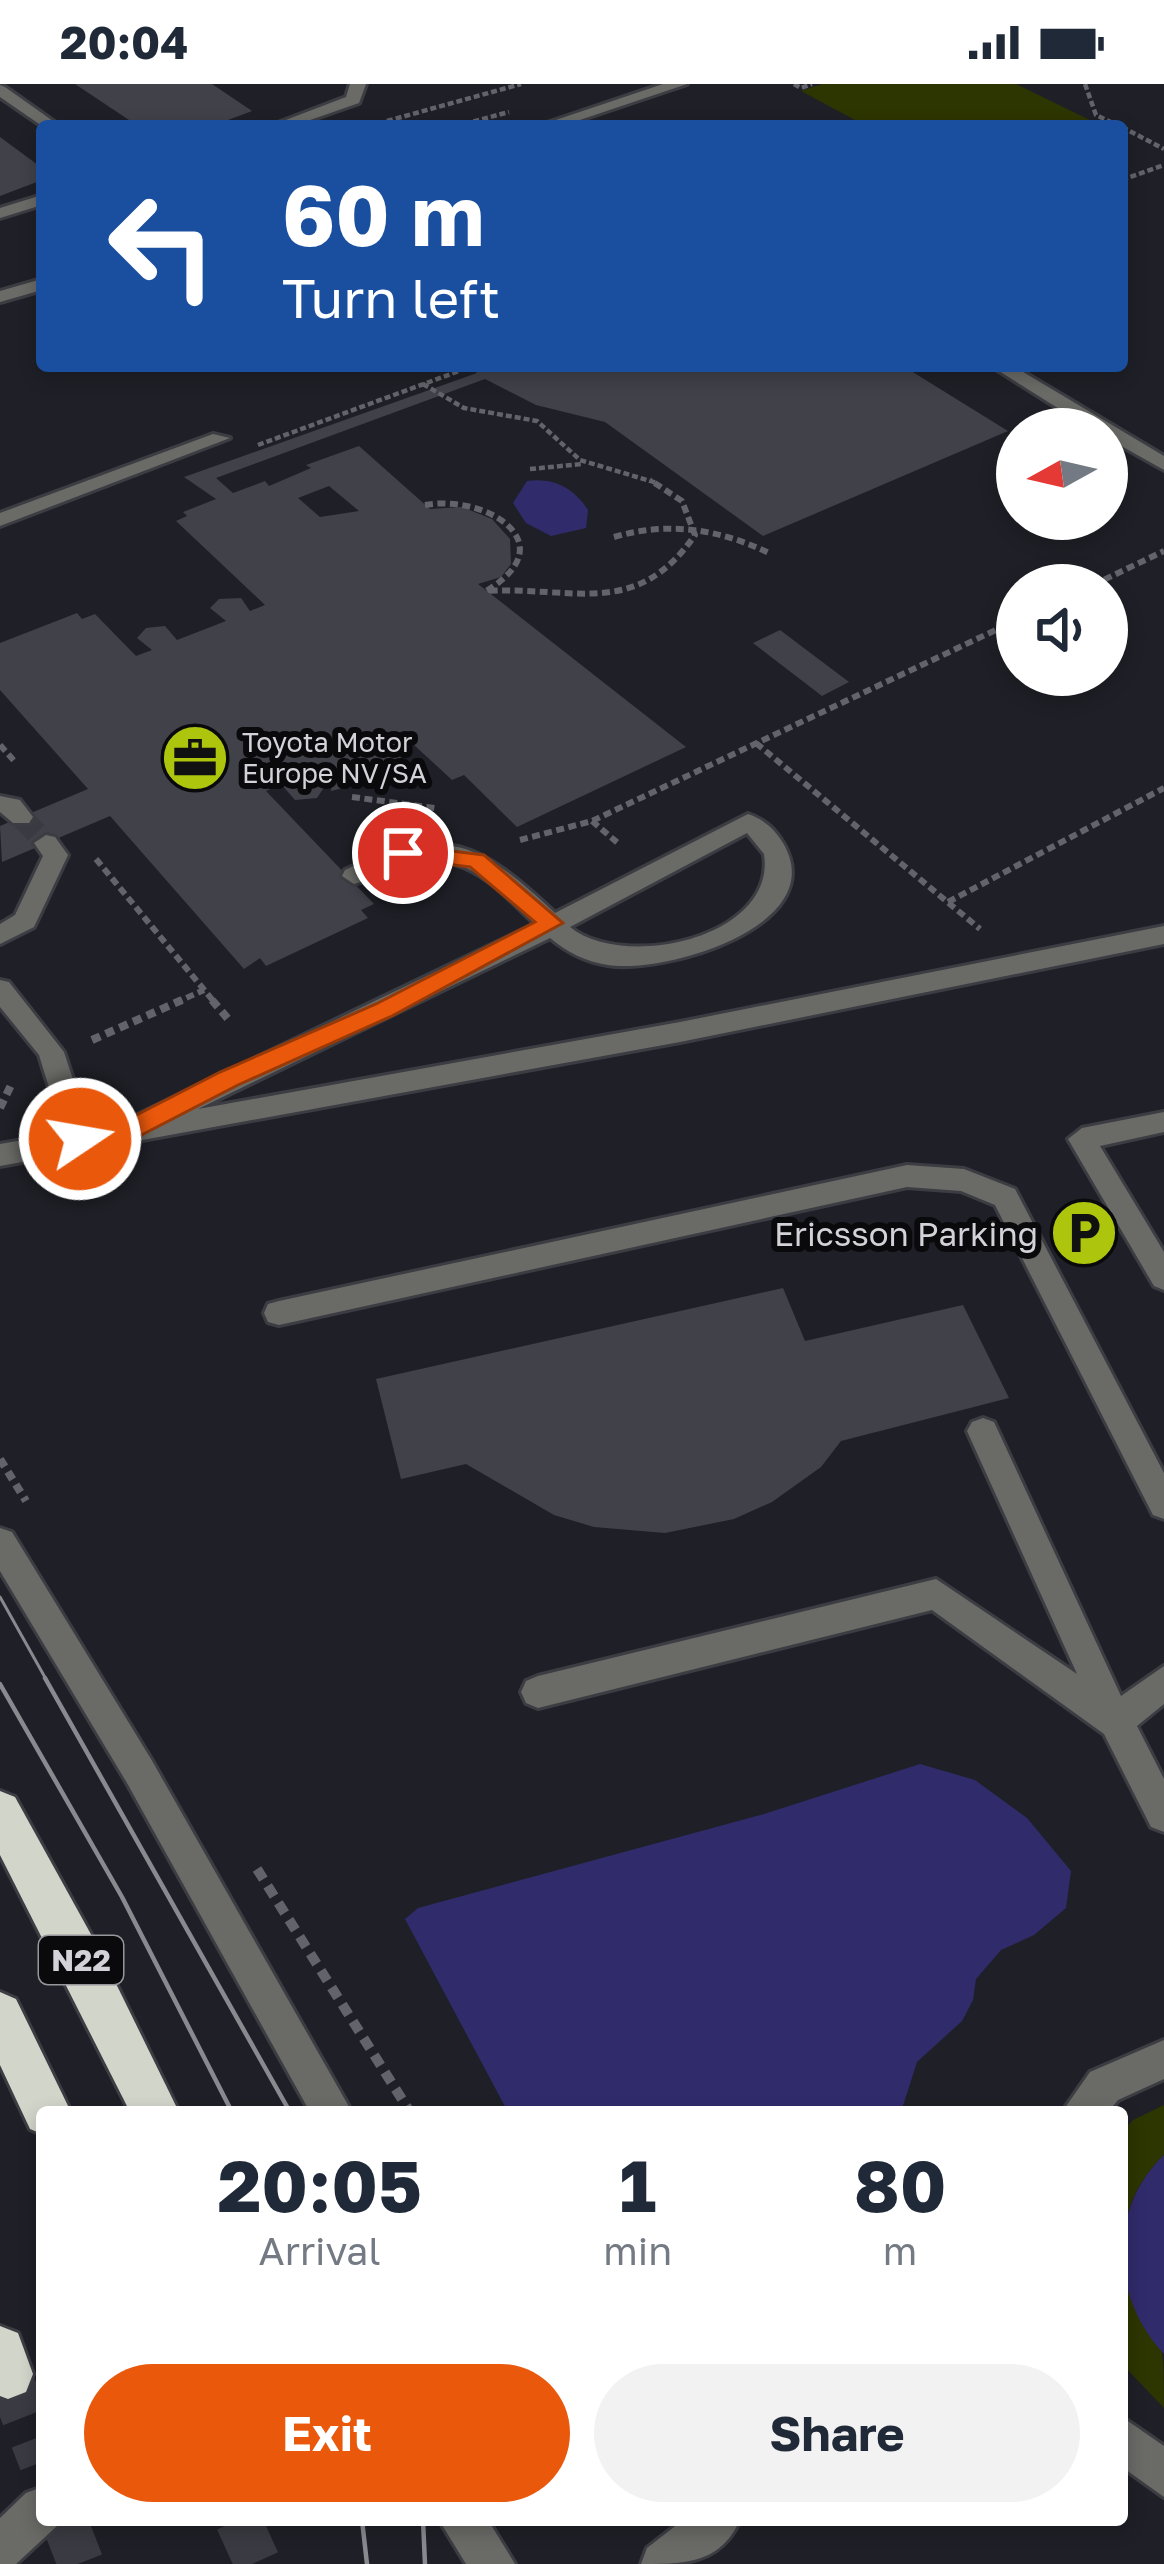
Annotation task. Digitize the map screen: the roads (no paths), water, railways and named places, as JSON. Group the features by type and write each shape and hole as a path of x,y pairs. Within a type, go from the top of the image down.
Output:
{"highway":[{"name":"N22","path":"0,1812 152,2106"},
{"path":"0,2014 44,2106"}],"street":[{"path":"295,120 353,100 358,84"},
{"path":"565,120 679,84"},
{"path":"0,90 43,120"},
{"path":"581,115 589,120"},
{"path":"0,213 36,202"},
{"path":"0,297 36,286"},
{"path":"1010,372 1070,408"},
{"path":"0,520 220,438"},
{"path":"1128,443 1164,464"},
{"path":"117,1137 229,1079 384,1010 551,923 748,822 770,837 779,857 772,896 736,930 658,954 612,958 578,946 551,923 476,860 403,853 354,876"},
{"path":"0,935 25,921 56,855 46,843"},
{"path":"0,1155 80,1139 117,1137 1164,935"},
{"path":"0,989 53,1058 80,1139"},
{"path":"1164,1122 1082,1139 1164,1278"},
{"path":"279,1313 908,1176 964,1180 1005,1197 1164,1505"},
{"path":"983,1431 1116,1722 1164,1815"},
{"path":"0,1542 139,1771 329,2106"},
{"path":"538,1692 935,1594 1116,1722"},
{"path":"1116,1722 1164,1682"},
{"path":"1087,2106 1104,2086 1164,2060"},
{"path":"1128,2444 1164,2475"},
{"path":"0,2549 36,2515"},
{"path":"465,2526 493,2564"},
{"path":"663,2564 710,2526"}],"tunnel":[{"path":"21,817 46,843"},
{"path":"8,2374 36,2446"},
{"path":"66,2526 81,2564"},
{"path":"241,2526 258,2564"}],"tram line":[{"path":"0,1597 47,1681"},
{"path":"45,1678 287,2106"},
{"path":"0,1684 122,1897 229,2106"},
{"path":"363,2526 367,2564"},
{"path":"423,2526 425,2564"}],"place":[{"name":"Toyota Motor Europe NV/SA","path":"195,758"},
{"name":"Ericsson Parking","path":"1084,1233"}]}
